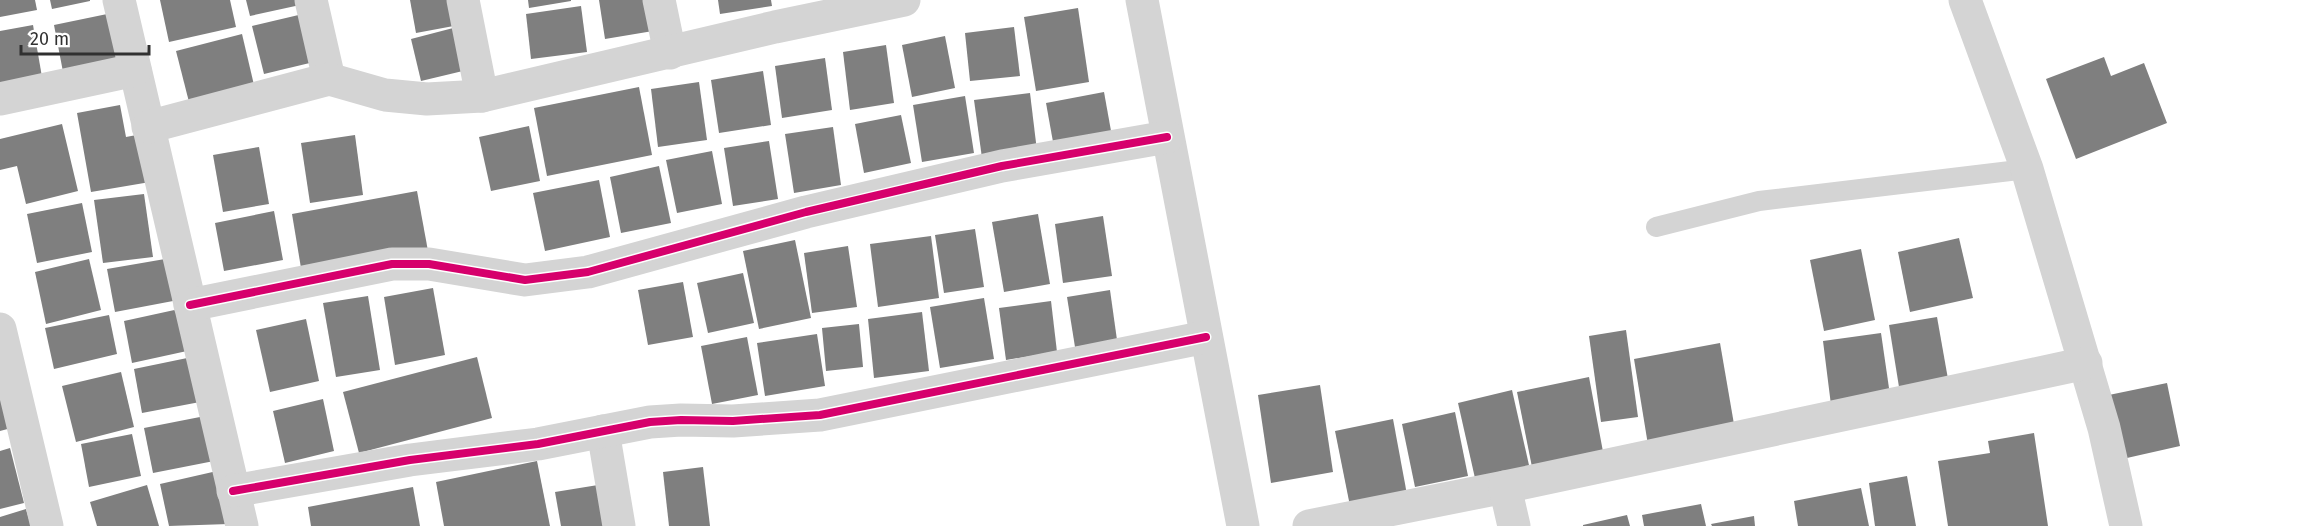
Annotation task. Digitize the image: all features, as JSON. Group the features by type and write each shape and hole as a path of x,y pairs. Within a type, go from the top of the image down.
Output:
{"street":[{"path":"119,0 242,526"},
{"path":"311,0 329,79"},
{"path":"463,0 482,96"},
{"path":"659,0 670,53"},
{"path":"148,127 329,79 385,94 427,99 482,96 670,53 860,5 903,0"},
{"path":"1142,0 1243,526"},
{"path":"1965,0 2027,169 2086,363 2104,428 2126,526"},
{"path":"0,99 135,70"},
{"path":"190,305 392,264 429,264 525,280 588,272 806,212 1002,166 1167,137"},
{"path":"0,329 47,526"},
{"path":"233,491 410,460 538,444 650,422 733,421 820,415 1206,337"},
{"path":"1309,526 1505,487 2086,363"},
{"path":"603,431 619,526"},
{"path":"1505,487 1514,526"}],"lane":[{"path":"1656,227 1759,201 2027,169"}],"building":[{"path":"0,0 35,0 37,10 0,17"},
{"path":"50,0 90,0 90,1 52,9"},
{"path":"160,0 230,0 236,27 169,42"},
{"path":"246,0 299,0 300,5 250,16"},
{"path":"410,0 454,0 459,25 416,33"},
{"path":"528,0 571,0 571,1 529,8"},
{"path":"599,0 654,0 659,30 605,39"},
{"path":"718,0 771,0 772,6 720,14"},
{"path":"581,6 587,52 531,59 526,14"},
{"path":"1078,8 1089,82 1036,91 1024,17"},
{"path":"112,13 122,66 64,77 54,25"},
{"path":"307,13 318,61 264,74 252,26"},
{"path":"33,25 42,77 0,85 0,31"},
{"path":"457,27 467,70 421,81 411,39"},
{"path":"1014,27 1020,76 970,81 965,33"},
{"path":"242,34 254,85 189,102 176,51"},
{"path":"945,36 955,88 912,97 902,45"},
{"path":"886,45 894,103 850,110 843,52"},
{"path":"2104,57 2111,76 2144,63 2167,123 2076,159 2046,79"},
{"path":"825,58 832,110 782,118 775,66"},
{"path":"763,71 771,125 719,133 711,80"},
{"path":"699,82 707,140 658,147 651,89"},
{"path":"639,87 652,155 547,176 534,108"},
{"path":"1104,92 1113,142 1055,153 1046,103"},
{"path":"1030,93 1037,151 982,158 974,100"},
{"path":"965,96 974,153 922,162 913,105"},
{"path":"120,105 126,137 147,133 156,181 91,192 77,113"},
{"path":"901,115 911,163 864,173 855,124"},
{"path":"62,124 78,191 26,204 17,166 0,170 0,139"},
{"path":"529,126 540,181 491,191 479,137"},
{"path":"833,127 841,185 794,193 785,134"},
{"path":"355,135 363,195 310,203 301,143"},
{"path":"769,141 778,199 733,206 724,148"},
{"path":"259,147 269,204 223,212 213,155"},
{"path":"712,151 722,204 677,213 666,160"},
{"path":"659,166 671,223 621,233 610,177"},
{"path":"599,180 610,237 545,251 533,193"},
{"path":"417,191 428,251 302,274 292,214"},
{"path":"144,194 153,257 103,263 94,200"},
{"path":"82,203 92,252 37,263 27,214"},
{"path":"274,211 283,260 224,271 215,223"},
{"path":"1038,214 1050,284 1004,292 992,222"},
{"path":"1103,216 1112,276 1063,283 1055,224"},
{"path":"975,229 984,287 944,293 935,235"},
{"path":"931,236 939,298 878,307 870,244"},
{"path":"1959,238 1973,298 1910,312 1898,252"},
{"path":"795,240 811,318 759,329 743,251"},
{"path":"848,246 857,307 812,313 804,253"},
{"path":"1861,249 1875,320 1824,331 1810,260"},
{"path":"89,259 101,310 46,324 35,272"},
{"path":"165,259 173,301 115,312 107,269"},
{"path":"743,273 754,323 708,333 697,283"},
{"path":"683,282 693,337 648,345 638,290"},
{"path":"433,288 445,355 395,365 384,297"},
{"path":"1110,290 1117,340 1075,347 1067,297"},
{"path":"368,296 380,370 336,377 323,303"},
{"path":"984,298 994,359 940,368 930,307"},
{"path":"1051,301 1057,352 1006,360 999,308"},
{"path":"179,309 187,351 132,363 124,321"},
{"path":"922,312 929,371 874,378 868,319"},
{"path":"109,315 117,354 54,369 45,328"},
{"path":"1937,317 1948,379 1899,387 1889,325"},
{"path":"306,319 319,381 270,392 256,330"},
{"path":"859,324 863,367 826,371 822,328"},
{"path":"1626,330 1638,417 1601,422 1589,336"},
{"path":"1881,333 1890,395 1831,405 1823,341"},
{"path":"817,334 825,386 765,396 757,343"},
{"path":"747,337 758,395 712,404 701,346"},
{"path":"1720,343 1735,430 1648,445 1634,359"},
{"path":"192,357 200,402 142,413 134,369"},
{"path":"477,357 492,418 359,453 343,392"},
{"path":"121,372 134,427 76,442 62,386"},
{"path":"1589,377 1604,457 1533,472 1517,392"},
{"path":"0,382 15,427 0,431"},
{"path":"2167,383 2180,446 2118,460 2104,396"},
{"path":"1320,385 1333,472 1271,483 1258,395"},
{"path":"1512,390 1531,474 1477,487 1458,403"},
{"path":"323,399 334,451 285,463 273,411"},
{"path":"1455,412 1468,476 1415,487 1402,424"},
{"path":"205,416 214,461 153,473 144,428"},
{"path":"1393,419 1408,500 1351,511 1335,431"},
{"path":"2034,433 2048,526 1948,526 1938,461 1990,453 1988,441"},
{"path":"132,434 141,476 89,487 81,444"},
{"path":"10,448 24,503 0,509 0,451"},
{"path":"537,461 550,526 444,526 436,482"},
{"path":"703,467 710,526 669,526 663,472"},
{"path":"217,471 229,524 169,526 160,484"},
{"path":"1907,476 1916,526 1875,526 1869,483"},
{"path":"147,485 159,526 97,526 90,502"},
{"path":"598,485 604,526 561,526 555,492"},
{"path":"413,487 420,526 311,526 308,507"},
{"path":"1861,488 1869,526 1798,526 1794,501"},
{"path":"1701,504 1706,526 1644,526 1642,515"},
{"path":"26,509 31,526 0,526 0,517"},
{"path":"1627,515 1630,526 1583,526 1583,525"},
{"path":"1754,516 1755,526 1712,526 1711,524"}],"cycle path":[{"path":"190,305 392,264 429,264 525,280 588,272 806,212 1002,166 1167,137"},
{"path":"233,491 410,460 538,444 650,422 733,421 820,415 1206,337"}]}
